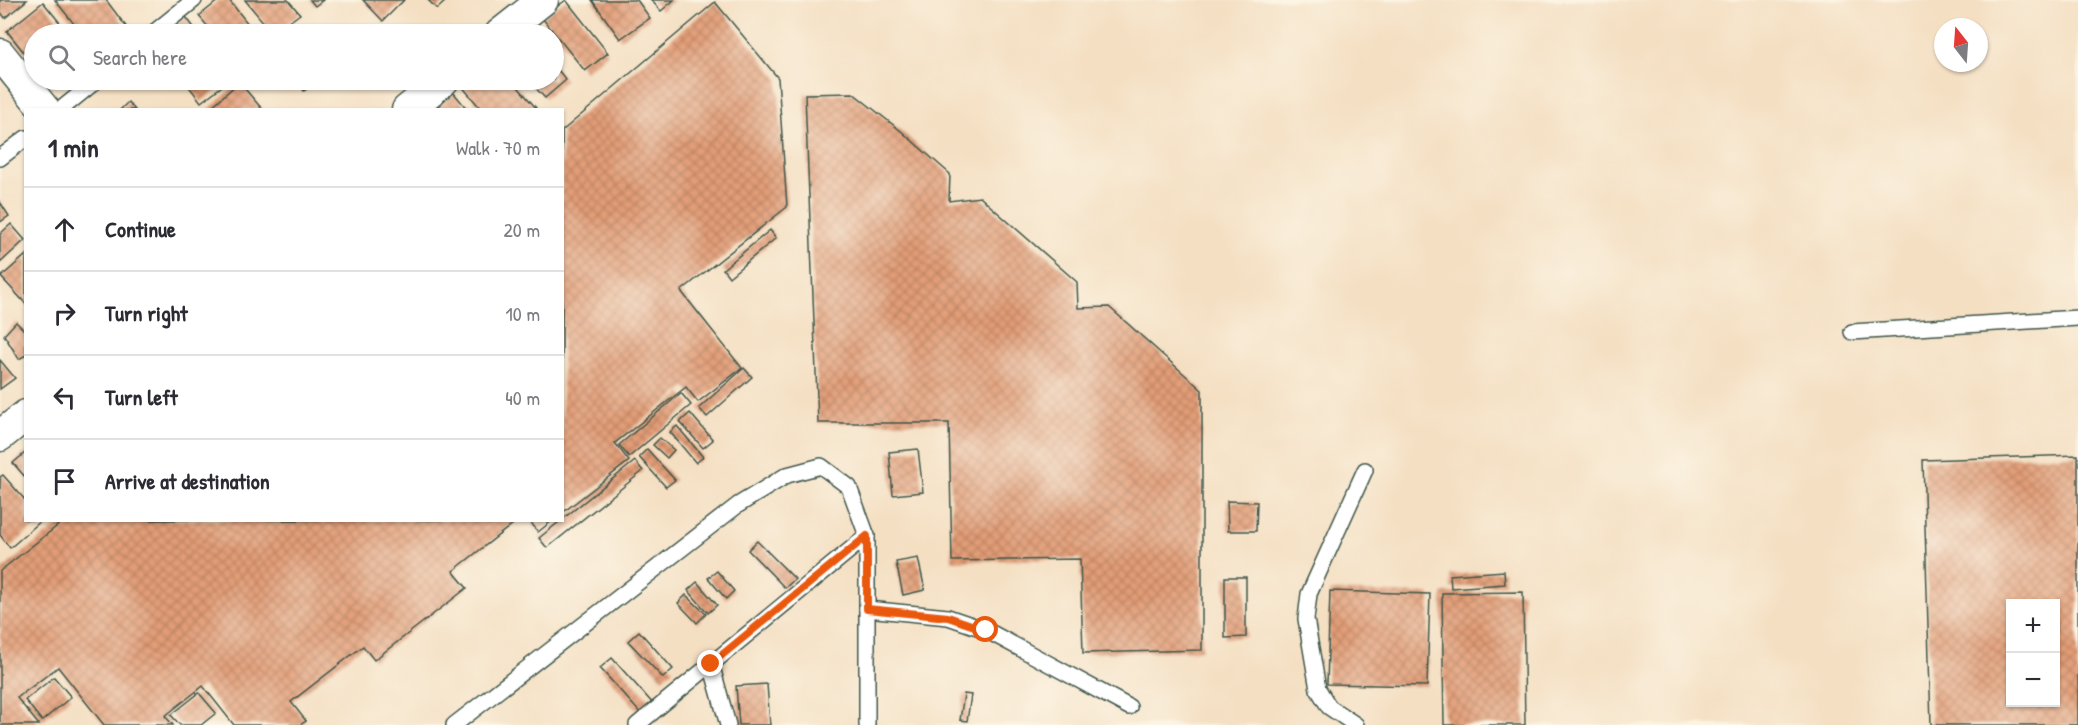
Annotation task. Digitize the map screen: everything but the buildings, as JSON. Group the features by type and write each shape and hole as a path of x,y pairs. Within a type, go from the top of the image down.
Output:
{"street":[{"path":"513,24 543,0"},
{"path":"0,54 24,84"},
{"path":"29,90 43,108"},
{"path":"409,108 432,90"},
{"path":"0,436 24,417"}],"lane":[{"path":"164,24 194,0"},
{"path":"62,108 85,90"},
{"path":"0,158 24,140"},
{"path":"1852,332 2078,318"},
{"path":"454,725 738,505 787,475 821,466 849,487 867,536 867,725"},
{"path":"1356,725 1329,706 1318,689 1306,619 1309,594 1365,470"},
{"path":"637,725 867,536"},
{"path":"867,609 948,617 986,630 1129,707"},
{"path":"711,664 728,725"}],"route":[{"path":"711,664 867,536 867,609 948,617 986,630"}]}
